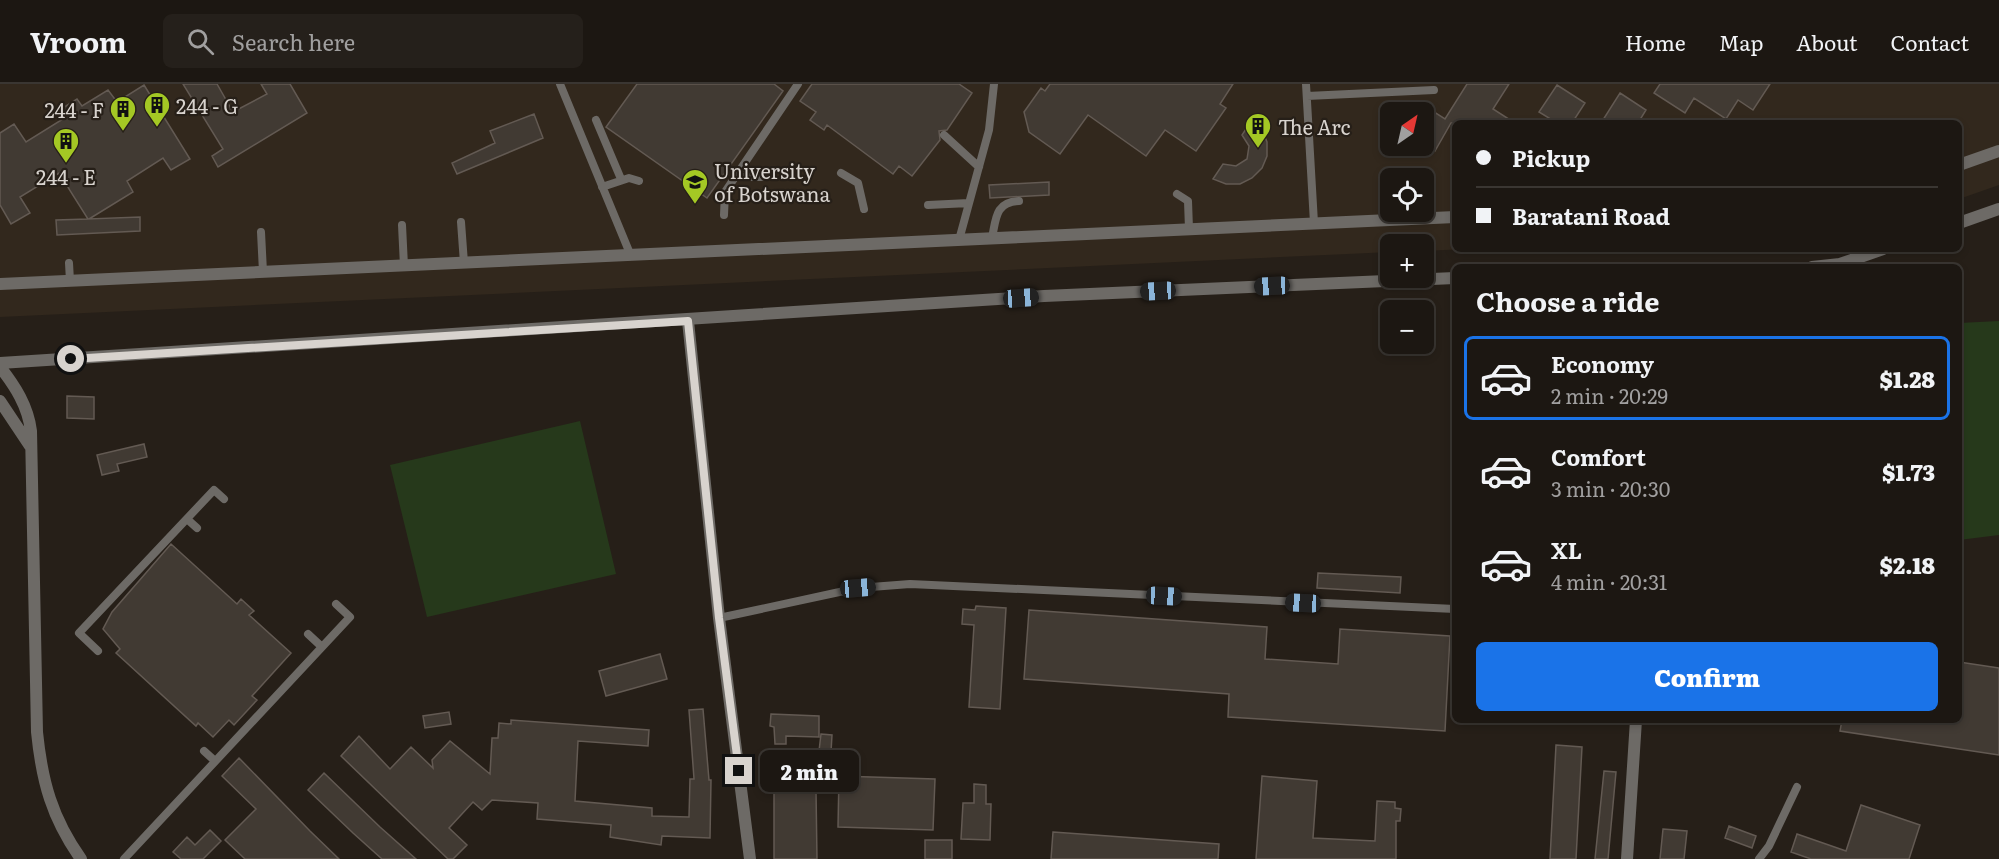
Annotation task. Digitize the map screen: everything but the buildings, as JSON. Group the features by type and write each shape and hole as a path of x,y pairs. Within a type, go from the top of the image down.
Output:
{"street":[{"path":"1962,164 1999,151"},
{"path":"1962,222 1999,209"},
{"path":"0,284 1452,217"},
{"path":"1840,264 1874,252"},
{"path":"0,365 1044,296 1452,278"},
{"path":"688,321 719,618 750,859"},
{"path":"0,365 16,387 29,418 37,732 42,777 51,805 68,841 81,859"},
{"path":"0,400 31,447"},
{"path":"1627,859 1636,723"}],"lane":[{"path":"560,84 631,256"},
{"path":"724,215 725,192 798,84"},
{"path":"959,240 989,130 994,84"},
{"path":"1306,84 1314,223"},
{"path":"1307,96 1392,96 1434,90"},
{"path":"596,120 621,179"},
{"path":"944,135 979,166"},
{"path":"841,173 858,183 864,209"},
{"path":"736,177 761,177"},
{"path":"602,186 621,179 633,178 639,181"},
{"path":"1177,194 1188,201 1189,229"},
{"path":"992,238 997,210 1008,201 1019,201"},
{"path":"928,206 969,203"},
{"path":"462,222 464,263"},
{"path":"402,225 404,266"},
{"path":"261,232 263,272"},
{"path":"69,262 70,281"},
{"path":"98,651 79,633 214,489 224,499"},
{"path":"187,519 196,528"},
{"path":"719,618 858,588 910,584 1452,609"},
{"path":"124,859 350,617 336,604"},
{"path":"308,634 322,647"},
{"path":"204,751 215,761"},
{"path":"1759,859 1769,846 1797,787"}],"shaded area":[{"name":"University of Botswana","path":"0,84 1999,84 1999,185 1962,198 1962,120 1452,120 1452,250 1434,251 1434,234 1380,234 1380,252 0,317"}],"green space":[{"path":"1999,321 1999,535 1962,540 1962,323"},
{"path":"580,421 616,574 427,617 390,465"}],"place":[{"name":"244 - G","path":"157,128"},
{"name":"244 - F","path":"123,132"},
{"name":"The Arc","path":"1258,149"},
{"name":"244 - E","path":"66,164"},
{"name":"University of Botswana","path":"695,205"}],"route":[{"path":"71,359 688,321 719,618 739,771"}]}
